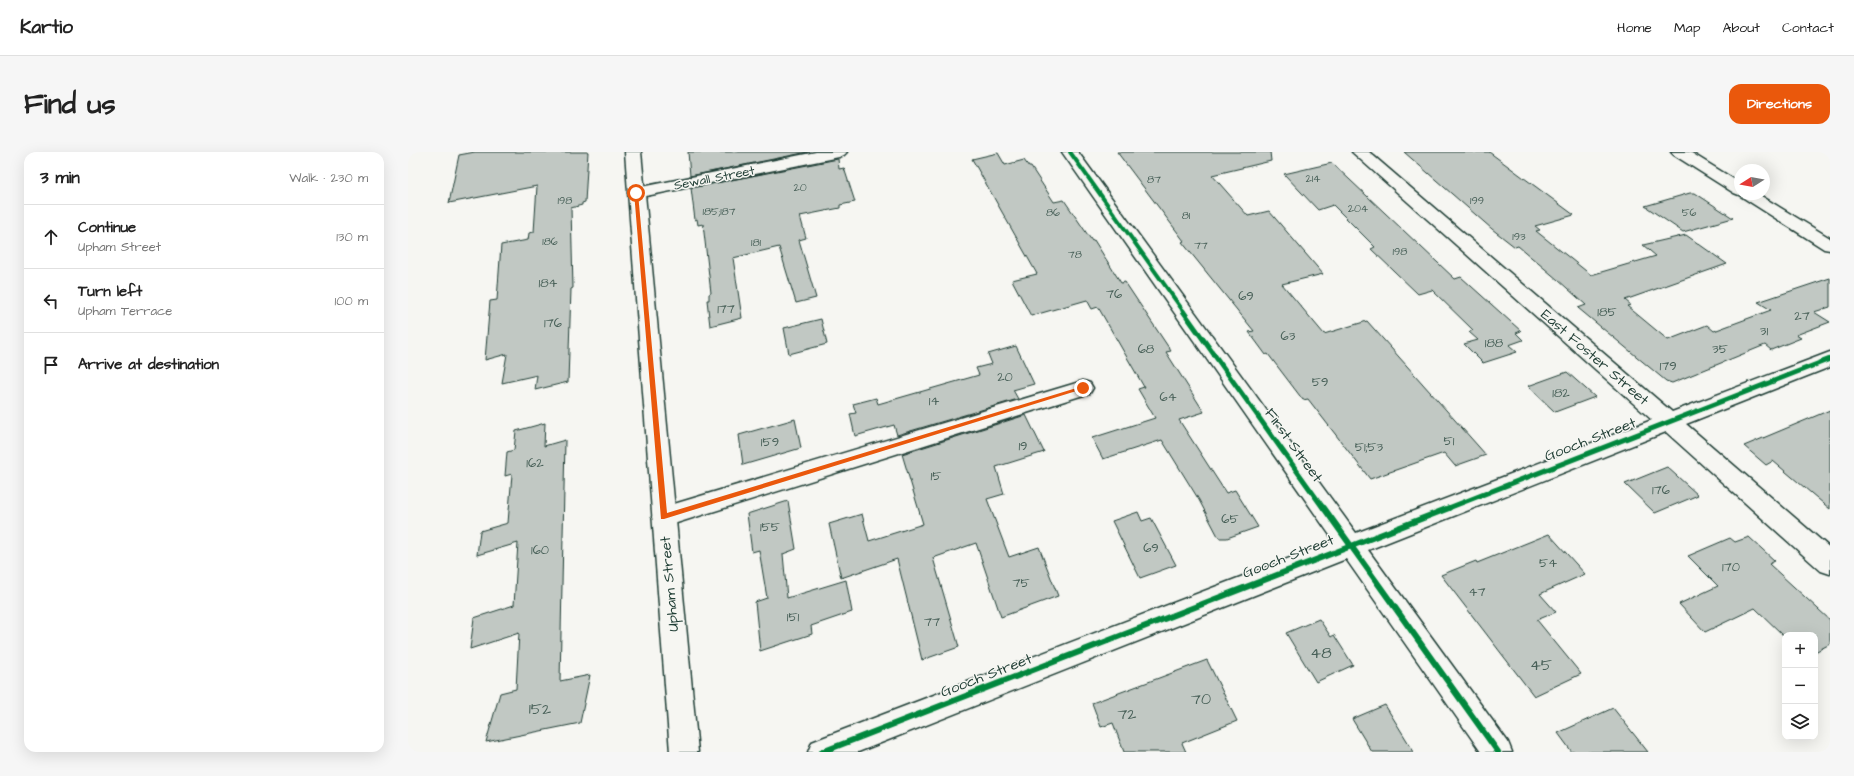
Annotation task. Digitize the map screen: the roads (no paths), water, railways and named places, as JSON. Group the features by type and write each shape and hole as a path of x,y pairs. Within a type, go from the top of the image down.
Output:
{"street":[{"name":"Upham Street","path":"632,152 684,752"},
{"name":"Sewall Street","path":"636,193 839,152"},
{"name":"First Street","path":"1070,152 1498,752"},
{"name":"East Foster Street","path":"1360,152 1830,563"},
{"path":"1679,152 1734,186"},
{"path":"1757,200 1830,245"},
{"name":"Gooch Street","path":"822,752 1351,544 1830,359"},
{"path":"664,517 1083,388"}]}
